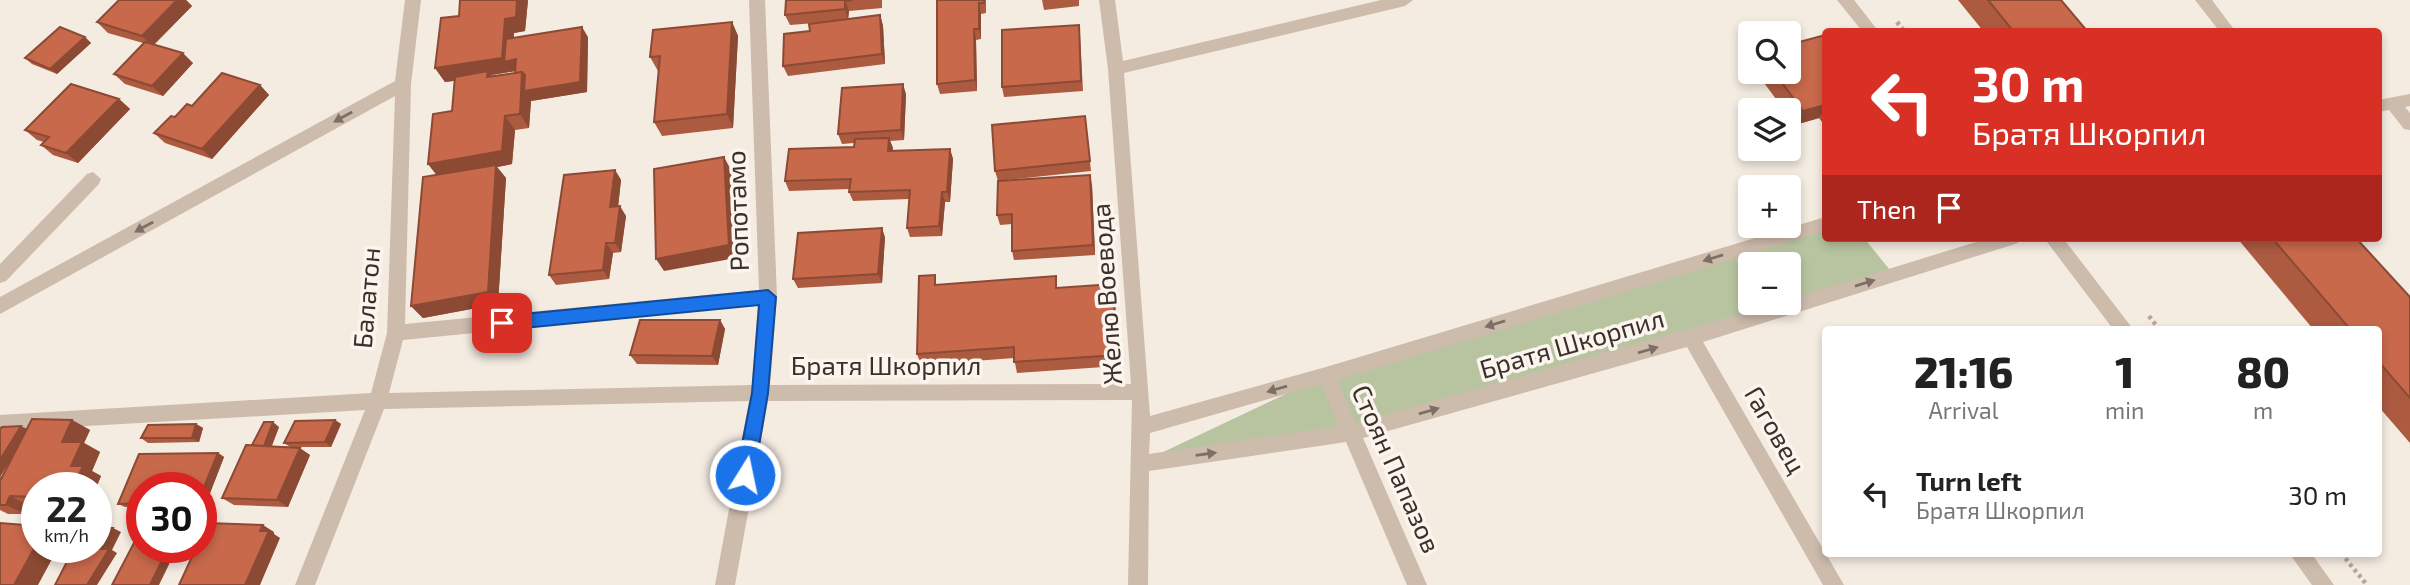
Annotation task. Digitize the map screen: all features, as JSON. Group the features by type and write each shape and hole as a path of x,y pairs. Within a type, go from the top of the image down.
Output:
{"street":[{"name":"Балатон","path":"305,585 379,401 396,333 403,84 413,0"},
{"name":"Ропотамо","path":"725,585 760,393 768,297 757,0"},
{"name":"Желю Воевода","path":"1107,0 1116,69 1141,392 1138,585"},
{"path":"1116,69 1405,0"},
{"path":"1845,0 1869,28"},
{"path":"2203,0 2227,28"},
{"path":"0,306 403,84"},
{"path":"2385,104 2410,100"},
{"path":"2385,104 2410,124"},
{"path":"0,276 93,179"},
{"name":"Братя Шкорпил","path":"1141,427 1326,375 1822,225"},
{"name":"Братя Шкорпил","path":"1138,464 1351,433 1691,338 1999,242"},
{"path":"2056,242 2122,326"},
{"path":"396,333 768,297"},
{"name":"Гаговец","path":"1691,338 1834,585"},
{"name":"Стоян Папазов","path":"1326,375 1417,585"},
{"name":"Братя Шкорпил","path":"0,423 379,401 760,393 1141,392"},
{"path":"2302,557 2324,585"}],"path":[{"path":"2344,557 2367,585"}],"green space":[{"path":"1822,225 1822,242 1867,242 1894,275 1801,302 1801,252 1738,252 1738,315 1757,315 1351,433 1138,464 1326,375 1779,238 1801,238 1801,231"}],"building":[{"path":"119,0 177,0 142,36 97,22"},
{"path":"460,0 517,0 516,17 505,19 502,58 435,68 441,18 459,16"},
{"path":"786,0 853,0 845,1 845,9 785,15"},
{"path":"937,0 984,0 984,3 979,3 979,29 974,29 975,80 937,84"},
{"path":"1988,0 2061,0 2085,28 2011,28"},
{"path":"880,15 882,54 783,66 784,34 810,31 809,24"},
{"path":"732,22 727,114 654,122 660,56 650,57 653,30"},
{"path":"1079,25 1081,81 1002,87 1002,30"},
{"path":"60,27 85,37 50,69 25,58"},
{"path":"582,27 580,82 524,91 525,75 522,72 515,73 516,59 504,62 506,39"},
{"path":"1822,36 1822,106 1803,111 1801,98 1793,98 1783,84 1801,84 1801,41"},
{"path":"145,42 183,53 152,86 114,74"},
{"path":"488,71 487,77 522,72 520,114 505,116 502,151 428,164 433,114 452,111 455,77"},
{"path":"222,73 260,85 202,149 154,133 187,104 192,106"},
{"path":"71,84 119,99 66,153 41,145 49,137 25,130"},
{"path":"903,84 901,130 838,134 842,88"},
{"path":"1085,116 1090,161 995,171 992,125"},
{"path":"889,138 888,151 950,149 947,192 942,192 939,226 907,228 910,190 849,192 851,179 785,181 789,149 854,147 855,139"},
{"path":"724,157 729,245 656,259 654,169"},
{"path":"496,165 488,292 411,306 423,177"},
{"path":"615,170 610,207 620,206 615,243 606,243 603,270 549,275 564,175"},
{"path":"1090,175 1093,245 1012,251 1012,214 997,215 998,181"},
{"path":"882,228 878,274 793,279 798,233"},
{"path":"2275,242 2360,242 2410,297 2410,398 2382,366 2382,326 2347,326"},
{"path":"935,275 935,285 1056,276 1056,288 1113,284 1117,355 1014,362 1014,347 917,354 919,276"},
{"path":"640,320 720,320 712,356 630,355"},
{"path":"32,419 72,420 62,442 82,442 71,466 83,466 80,472 21,472 21,496 10,496 6,505 0,505 0,481"},
{"path":"335,420 325,442 284,443 295,421"},
{"path":"264,422 273,422 264,446 252,445"},
{"path":"196,424 192,438 141,438 148,425"},
{"path":"21,426 0,460 0,429"},
{"path":"246,445 300,448 277,500 222,498"},
{"path":"218,453 210,472 131,472 139,454"},
{"path":"126,485 126,504 118,504"},
{"path":"0,523 21,525 21,563 26,563 14,585 0,585"},
{"path":"217,523 263,525 260,531 269,531 245,585 179,585 189,563 217,563"},
{"path":"126,558 126,563 161,563 150,585 112,585"},
{"path":"66,563 100,563 87,585 55,585"}],"route":[{"path":"502,323 768,297 760,393 745,475"}]}
